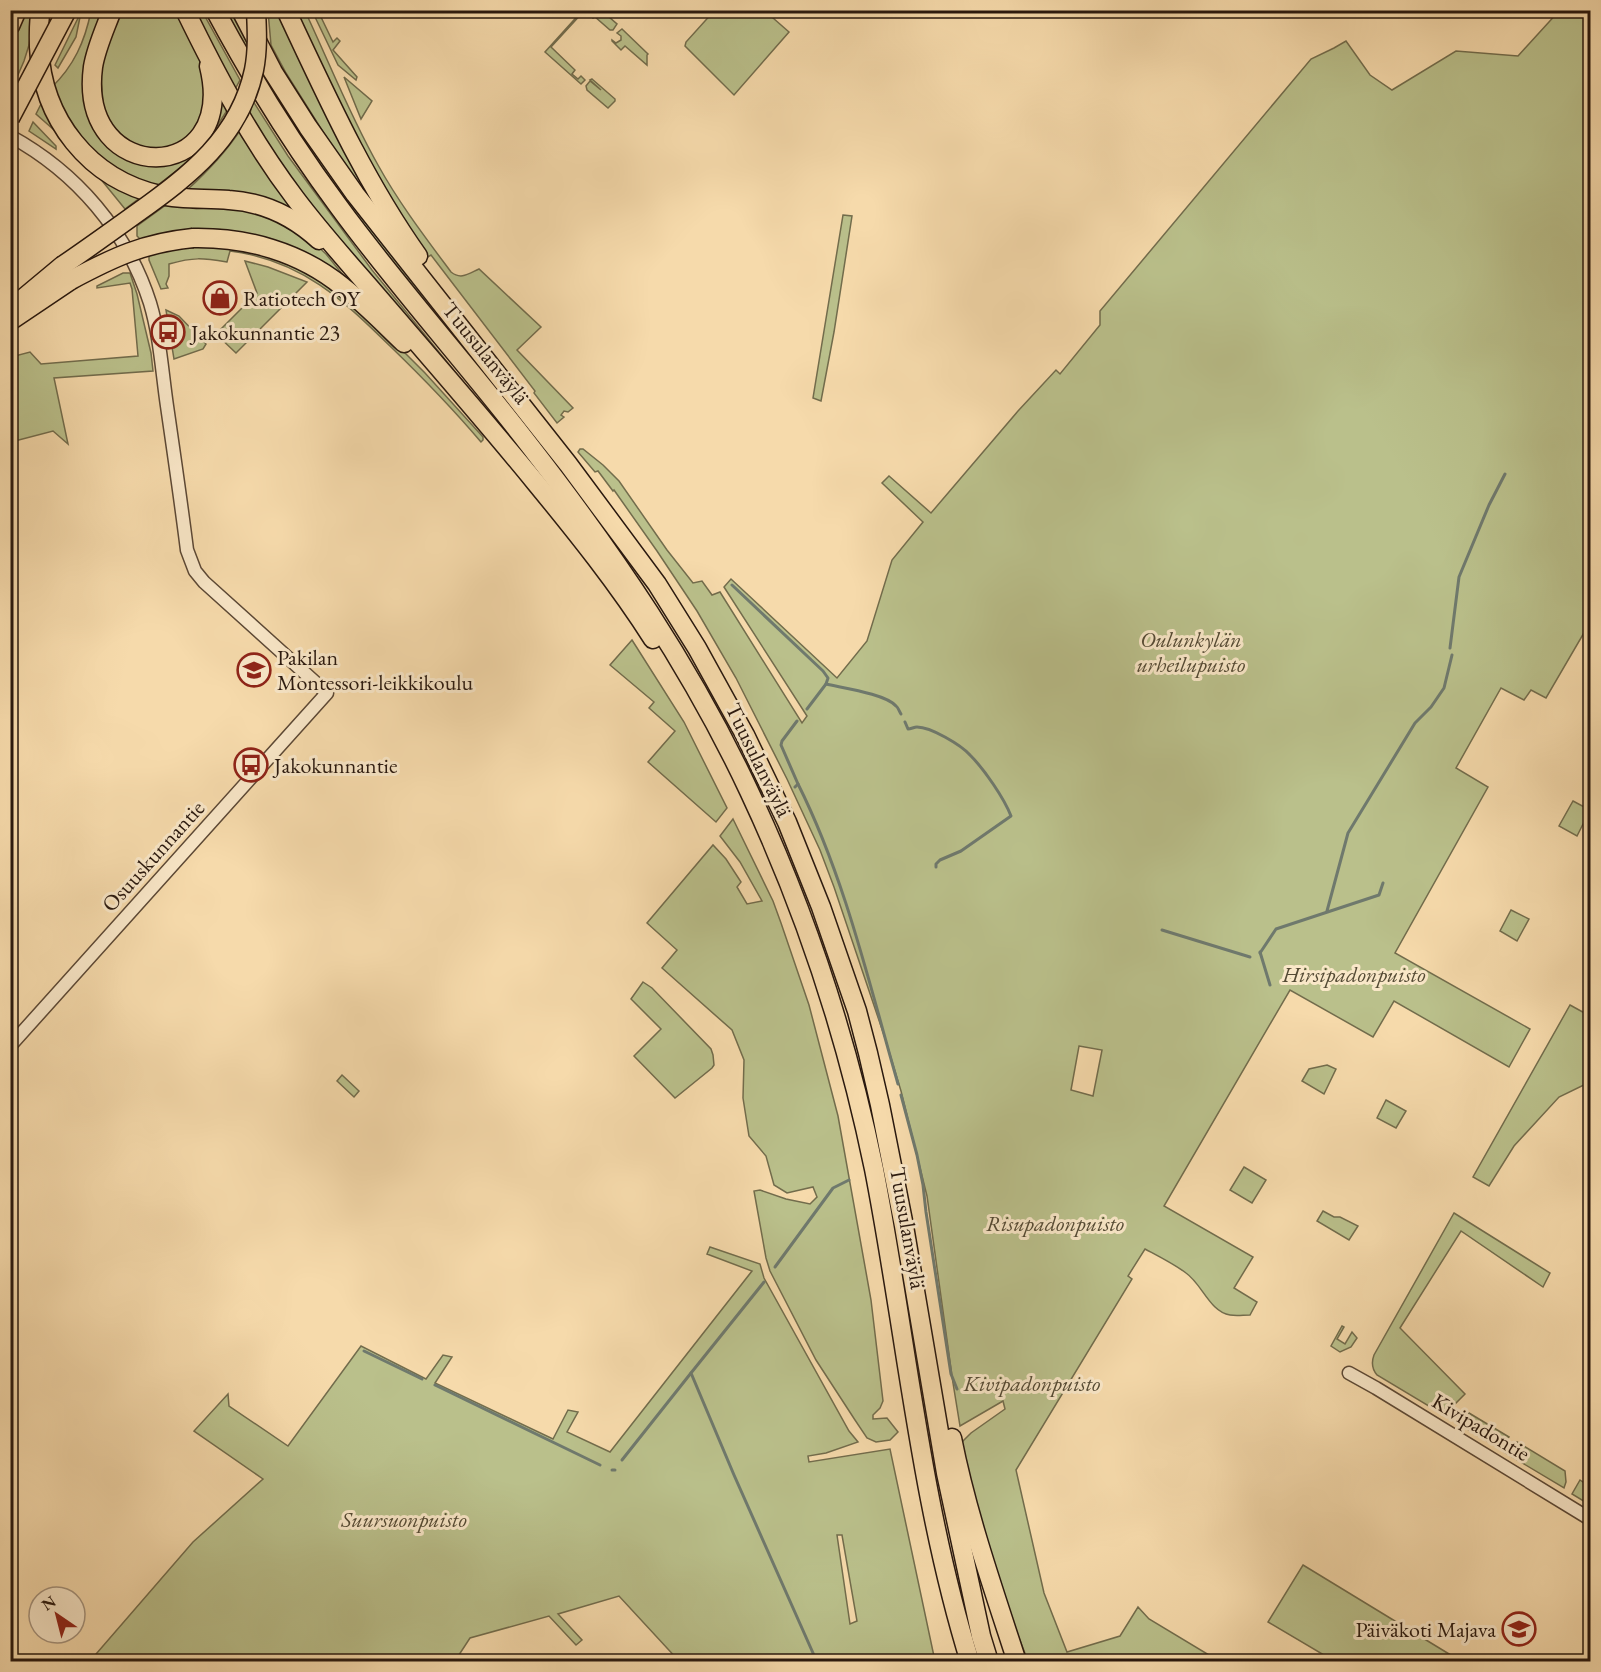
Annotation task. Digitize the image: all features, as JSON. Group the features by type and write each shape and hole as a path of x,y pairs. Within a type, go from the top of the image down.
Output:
{"highway":[{"path":"10,26 17,10"},
{"path":"41,10 40,61 48,98 63,126 79,147 96,163 128,184 144,190 176,198 244,201 276,211 311,233 371,290"},
{"path":"10,118 67,10"},
{"path":"112,10 93,66 93,94 98,117 102,126 117,143 147,158 170,157 179,154 203,132 211,108 212,86 208,64 200,42"},
{"path":"185,10 231,101 295,199 514,457 549,485"},
{"name":"Tuusulanväylä","path":"215,10 261,93 338,206 527,442 549,485 598,536 639,596 680,659 727,746 772,842 820,966 847,1058 874,1170 940,1550 969,1662"},
{"name":"Tuusulanväylä","path":"241,10 273,72 342,175 614,523 657,584 697,648 745,735 787,822 821,907 856,1011 880,1105 919,1309 948,1485 981,1636 989,1662"},
{"path":"10,321 173,188 218,145 237,115 253,74 257,42 256,10"},
{"path":"286,10 347,139 375,190 400,231 447,296 493,367"},
{"path":"10,309 66,273 153,244 193,238 229,239 261,245 319,270 341,285 479,415"},
{"path":"919,1309 934,1346 960,1477 1017,1662"}],"street":[{"name":"Osuuskunnantie","path":"10,136 52,163 90,198 115,230 139,273 155,322 188,550 195,571 204,582 327,693 10,1046"},
{"name":"Kivipadontie","path":"1349,1373 1590,1519"}],"green space":[{"path":"25,11 33,11 29,45 11,91 11,48"},
{"path":"91,11 105,11 92,119 159,165 182,159 219,93 228,109 193,158 154,188 144,185 87,150 51,88 72,62 85,33"},
{"path":"120,11 178,11 201,57 205,106 192,137 157,153 119,137 104,114 100,66"},
{"path":"190,11 202,11 240,80 233,93"},
{"path":"223,11 230,11 247,43 246,51"},
{"path":"268,11 280,11 381,213 342,162 286,73 271,45"},
{"path":"292,11 305,11 378,165 403,206 451,272 461,276 479,269 541,327 517,350 573,408 568,412 564,411 561,415 564,417 557,423 431,255 426,258 391,206"},
{"path":"584,11 551,47 575,70 572,74 578,79 581,76 585,80 581,84 545,52"},
{"path":"589,11 602,11 617,24 613,30 610,30 595,17 593,18 588,13"},
{"path":"714,11 765,11 789,32 734,95 685,46"},
{"name":"Oulunkylän urheilupuisto","path":"1559,11 1590,11 1590,630 1585,631 1546,698 1531,690 1524,700 1501,688 1456,768 1488,787 1395,953 1530,1029 1509,1067 1394,1001 1373,1037 1290,990 1164,1206 1253,1257 1234,1288 1257,1302 1250,1315 1223,1313 1186,1273 1145,1249 1128,1276 1132,1279 1016,1470 1044,1593 1067,1652 1120,1636 1138,1607 1149,1619 1214,1658 1212,1661 1028,1661 1000,1589 960,1444 971,1433 1005,1409 1003,1401 960,1426 927,1196 886,1041 834,887 820,850 787,779 736,678 697,611 614,490 578,452 583,449 619,481 693,583 702,581 712,595 720,592 802,723 807,716 724,587 731,579 837,678 867,641 892,560 923,522 882,483 889,476 931,513 1056,370 1060,374 1100,325 1100,311 1311,59 1346,41 1370,75 1392,90 1456,51 1518,56","holes":["1079,1046 1102,1050 1093,1096 1071,1090"]},
{"path":"81,12 76,37 58,68 55,65"},
{"path":"319,13 333,42 337,38 340,41 333,50 357,77 356,80 338,65 315,17"},
{"path":"622,29 648,54 647,65 625,46 621,50 612,41 616,43 621,40 621,36 617,33"},
{"path":"263,69 524,420 521,421 344,202 259,76"},
{"path":"344,77 372,101 361,119"},
{"path":"592,79 615,99 608,108 587,90 586,86 590,81 601,90 590,80"},
{"path":"253,101 288,156 372,270 487,411 333,237 248,121"},
{"path":"42,102 57,129 54,130 36,114"},
{"path":"33,122 56,146 56,149 29,131"},
{"path":"241,129 307,223 231,191 187,190 216,161"},
{"path":"99,177 141,197 125,209"},
{"path":"166,205 258,211 314,243 352,286 300,257 244,234 204,229 141,240 137,236 137,226"},
{"path":"843,215 852,216 821,401 813,398"},
{"path":"216,246 278,257 316,275 364,312 425,373 483,437 483,440 481,442 426,382 356,314 320,285 279,263 230,251 227,262 185,260 169,264 166,284 168,288 161,289 149,260 149,254"},
{"path":"245,261 307,282 236,353 216,334 257,293"},
{"path":"123,273 130,273 137,294 153,371 54,378 68,444 53,431 11,442 11,357 30,352 41,364 138,356 130,283 97,288"},
{"path":"166,310 179,316 206,344 203,349 174,359"},
{"path":"632,640 684,722 727,808 716,822 648,762 675,731 649,708 654,702 610,665"},
{"path":"1573,801 1590,810 1577,836 1559,826"},
{"path":"733,819 773,901 781,923 809,1005 838,1116 871,1300 883,1401 873,1415 873,1419 887,1418 898,1432 890,1440 876,1442 867,1438 816,1360 770,1271 766,1258 754,1191 760,1190 810,1204 817,1197 813,1187 787,1193 774,1185 766,1156 749,1136 743,1098 744,1060 732,1030 662,968 677,950 647,923 713,845 726,859 741,882 737,887 747,904 762,901 740,862 720,836"},
{"path":"1511,910 1529,919 1517,941 1500,931"},
{"path":"643,982 652,988 711,1049 713,1055 712,1068 675,1098 634,1056 661,1029 631,999"},
{"path":"1570,1005 1590,1016 1590,1082 1559,1097 1514,1146 1489,1186 1473,1177"},
{"path":"1327,1065 1336,1069 1324,1094 1302,1081 1309,1069"},
{"path":"342,1075 359,1091 354,1097 337,1081"},
{"path":"1386,1100 1406,1111 1396,1128 1377,1118"},
{"path":"1244,1167 1266,1180 1252,1203 1230,1190"},
{"path":"1323,1211 1358,1226 1349,1240 1317,1221"},
{"path":"1454,1213 1550,1273 1543,1287 1461,1231 1400,1328 1465,1394 1452,1407 1437,1411 1377,1375 1372,1361"},
{"name":"Suursuonpuisto","path":"710,1247 760,1264 764,1278 849,1431 858,1442 826,1453 808,1456 809,1462 890,1449 935,1661 679,1661 619,1596 558,1614 582,1640 576,1645 549,1616 470,1638 455,1661 90,1661 193,1542 263,1479 194,1431 228,1394 229,1406 288,1446 361,1346 426,1379 443,1355 452,1357 435,1383 553,1439 568,1410 578,1412 567,1432 610,1452 752,1271 707,1254","holes":["837,1535 842,1535 857,1621 850,1624"]},
{"path":"1342,1326 1344,1327 1337,1339 1345,1344 1352,1332 1357,1338 1351,1347 1340,1352 1331,1346"},
{"path":"1469,1413 1509,1437 1499,1448 1467,1429 1465,1423"},
{"path":"1517,1442 1565,1471 1564,1488 1504,1452"},
{"path":"1580,1480 1590,1487 1590,1505 1572,1494"},
{"path":"1303,1565 1461,1661 1334,1661 1268,1622"}],"waterway":[{"path":"1450,648 1459,577 1489,505 1505,474"},
{"path":"732,585 828,678 807,709"},
{"path":"1327,911 1348,833 1415,723 1431,707 1444,688 1452,655"},
{"path":"826,684 883,698 897,707 901,714"},
{"path":"795,787 798,784 781,745 797,721"},
{"path":"905,722 908,729 917,727 930,730 966,751 993,784 1011,816 961,851 940,860 936,867"},
{"path":"798,784 815,820 843,894 898,1084"},
{"path":"1260,953 1276,929 1379,895 1383,883"},
{"path":"1162,930 1250,957"},
{"path":"1260,952 1270,985"},
{"path":"901,1095 923,1185 951,1374 957,1389"},
{"path":"775,1267 833,1188 849,1180"},
{"path":"764,1282 691,1373 817,1662"},
{"path":"364,1351 422,1379"},
{"path":"622,1460 691,1373"},
{"path":"435,1385 600,1465"}],"place":[{"name":"Ratiotech OY","path":"220,298"},
{"name":"Jakokunnantie 23","path":"168,332"},
{"name":"Pakilan Montessori-leikkikoulu","path":"254,670"},
{"name":"Jakokunnantie","path":"251,765"},
{"name":"Päiväkoti Majava","path":"1519,1629"}],"park label":[{"name":"Hirsipadonpuisto","path":"1354,974"},
{"name":"Risupadonpuisto","path":"1055,1223"},
{"name":"Kivipadonpuisto","path":"1032,1383"}]}
